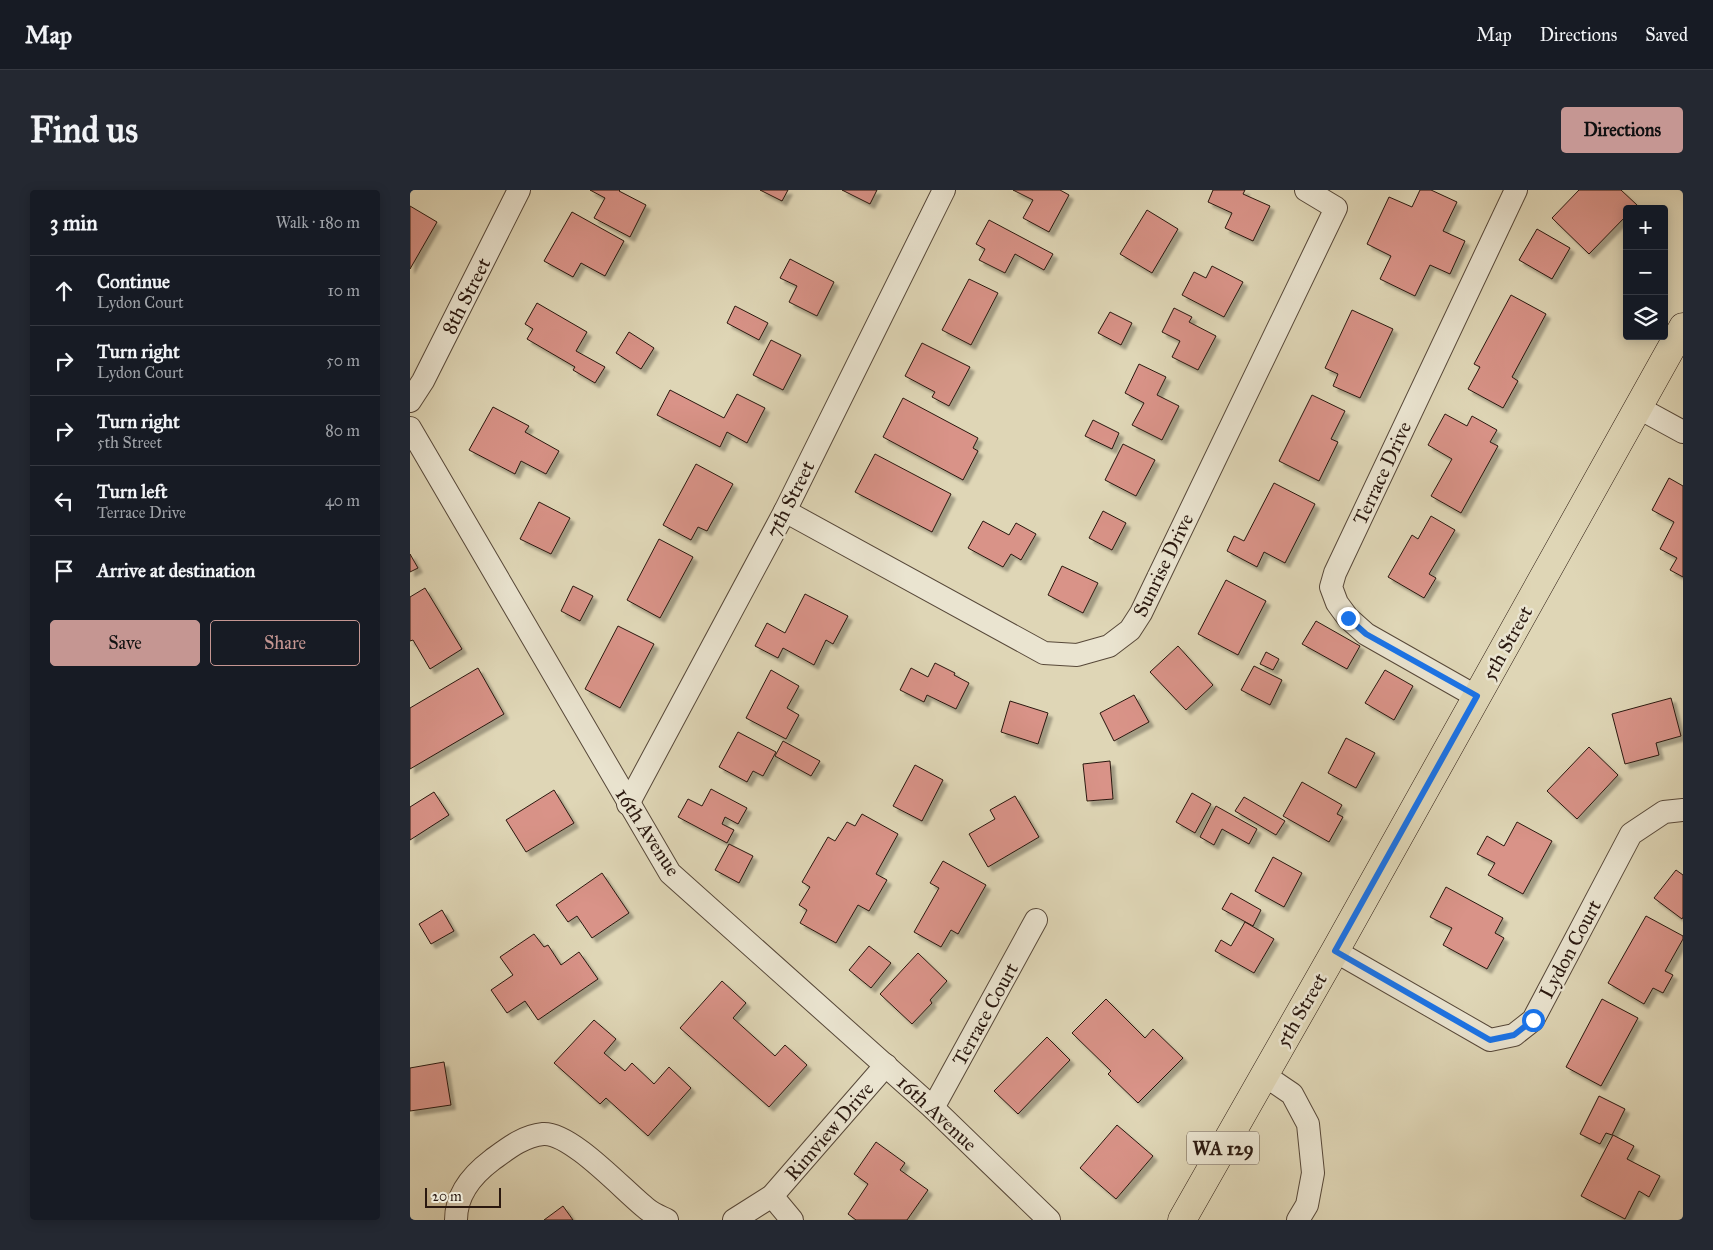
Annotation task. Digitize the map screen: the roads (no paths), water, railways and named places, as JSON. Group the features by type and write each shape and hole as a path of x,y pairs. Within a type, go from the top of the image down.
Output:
{"main road":[{"name":"5th Street","path":"1182,1220 1335,951 1683,327"}],"street":[{"name":"8th Street","path":"410,401 423,381 519,190"},
{"name":"7th Street","path":"628,804 785,511 944,190"},
{"name":"Sunrise Drive","path":"785,511 1044,652 1077,655 1109,646 1130,630 1141,613 1336,208 1306,190"},
{"name":"Terrace Drive","path":"1477,696 1366,634 1342,610 1331,587 1335,573 1516,190"},
{"path":"1639,408 1683,432"},
{"name":"16th Avenue","path":"410,428 670,873 933,1108 1049,1220"},
{"name":"Lydon Court","path":"1335,951 1490,1040 1514,1035 1533,1020 1631,834 1664,812 1683,810"},
{"name":"Terrace Court","path":"933,1108 1036,920"},
{"name":"Rimview Drive","path":"734,1220 772,1196 886,1065"},
{"path":"1264,1075 1292,1094 1308,1124 1313,1173 1307,1204 1298,1220"},
{"path":"456,1220 456,1210 465,1187 479,1170 517,1142 544,1134 563,1140 580,1150 649,1211 667,1220"},
{"name":"Rimview Drive","path":"772,1196 792,1220"}]}
